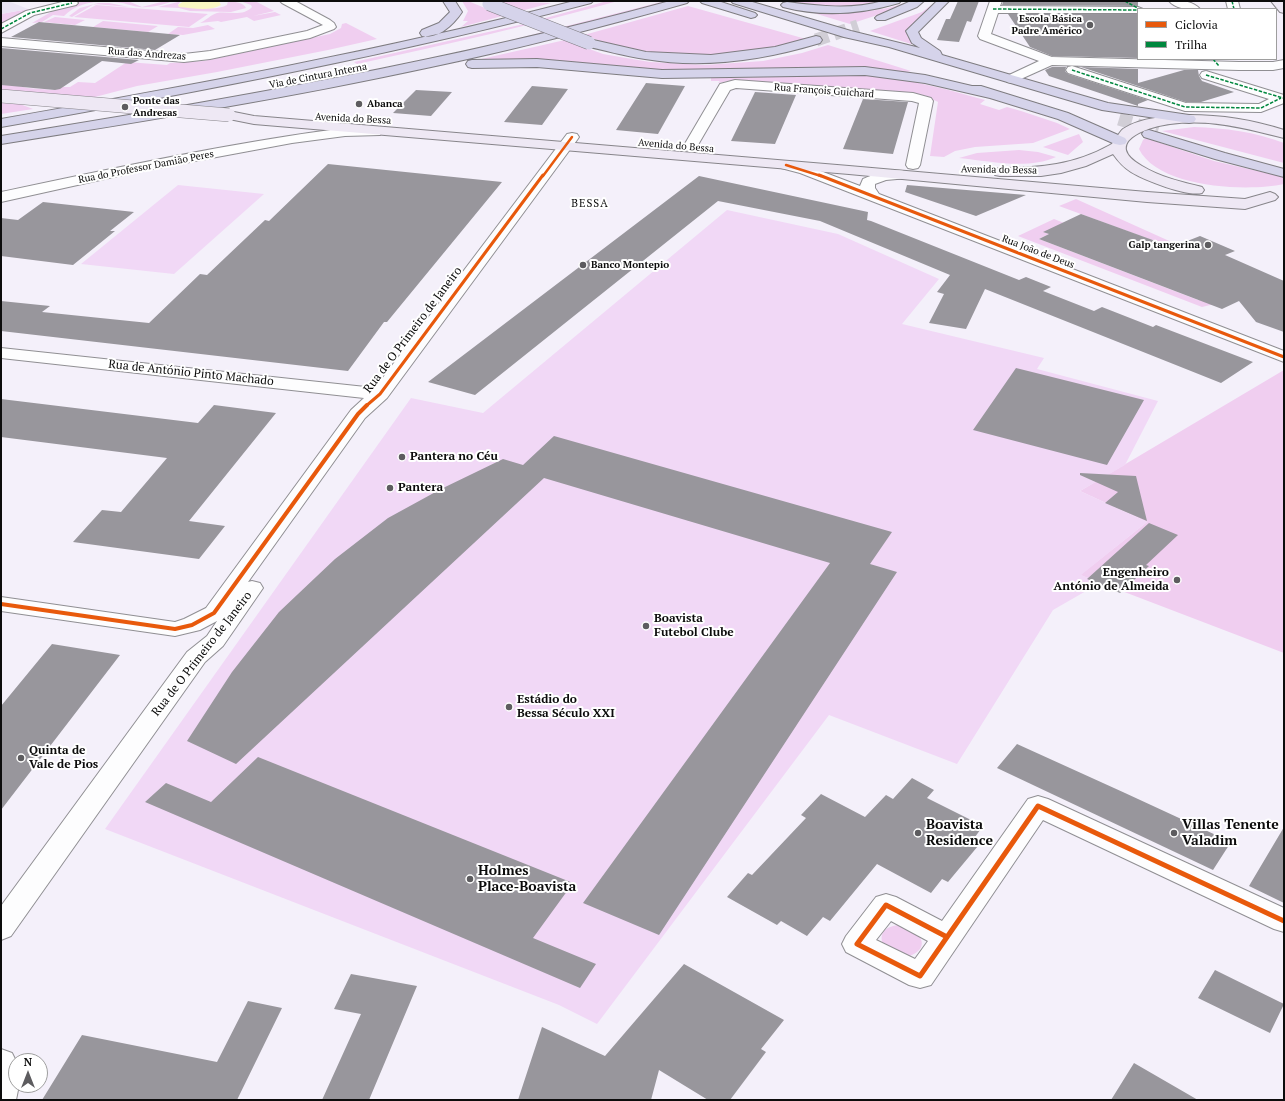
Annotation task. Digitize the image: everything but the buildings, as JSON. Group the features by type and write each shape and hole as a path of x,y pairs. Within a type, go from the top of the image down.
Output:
{"highway":[{"path":"380,52 441,28 450,21 456,12 450,1"},
{"name":"Via de Cintura Interna","path":"1,123 175,92 380,52 511,22 587,1"},
{"path":"1,140 101,125 377,74 606,23 683,1"},
{"path":"737,1 848,34 892,44"},
{"path":"763,2 813,9 843,10 877,7 895,1"},
{"path":"864,24 896,13 918,1"},
{"path":"943,1 912,30 916,40 927,49 947,60"},
{"path":"486,2 589,42 646,56 706,59 761,55 816,40"},
{"path":"708,2 774,22 830,42"},
{"path":"763,2 892,44 1107,107 1189,119"},
{"name":"Via de Cintura Interna","path":"1,134 330,74 560,20"},
{"path":"774,22 810,29 1103,120"},
{"path":"848,34 884,48 1119,119"},
{"path":"377,74 454,66 510,63 561,65 662,74 865,71 925,79 989,94"},
{"path":"898,64 989,94 1063,116 1119,144"},
{"path":"1284,167 1154,133 1253,165 1284,173"}],"main road":[{"path":"1277,1 1284,10"},
{"name":"Avenida do Bessa","path":"1,96 229,115 354,118 786,165 908,170 1037,171 1080,163 1119,144 1125,135 1132,130 1143,126 1172,120 1189,119 1245,124"},
{"name":"Avenida do Bessa","path":"229,115 254,120 382,131 690,147 908,170 962,180 1041,188 1245,204 1280,198"},
{"path":"1245,124 1284,122"},
{"path":"1245,124 1284,134"},
{"path":"1119,144 1123,158 1136,169 1166,182 1206,192 1280,198"},
{"name":"Avenida do Bessa","path":"962,180 1046,184 1113,183 1206,192"}],"street":[{"name":"Rua das Andrezas","path":"1,42 184,58 210,55 330,28 330,25 326,22 286,1"},
{"path":"1125,1 1137,9"},
{"path":"1175,1 1192,8"},
{"path":"1,29 30,13 72,4"},
{"path":"1137,10 1013,10 994,5 984,36 1050,62 1216,62 1239,66 1273,66 1284,63"},
{"path":"1239,66 1252,60"},
{"path":"1270,60 1284,63"},
{"path":"1012,79 1050,62"},
{"path":"1072,70 1185,107 1261,108 1282,98"},
{"path":"1206,75 1282,98"},
{"name":"Rua François Guichard","path":"690,147 725,87 735,84 913,97 926,101 908,170"},
{"name":"Rua do Professor Damião Peres","path":"292,139 303,135 308,130 301,124"},
{"name":"Rua do Professor Damião Peres","path":"1,197 128,170 292,139 345,132 382,131"},
{"name":"Rua de O Primeiro de Janeiro","path":"175,629 192,625 214,613 358,414 380,394 569,141"},
{"name":"Rua João de Deus","path":"786,165 805,170 1284,357"},
{"path":"874,197 867,189 868,182 908,170"},
{"name":"Rua de António Pinto Machado","path":"1,353 380,394"},
{"name":"Rua de O Primeiro de Janeiro","path":"1,928 196,657 215,641 371,416 380,394"},
{"path":"1,604 175,629 196,657"},
{"path":"947,937 1038,806 1284,921"},
{"path":"1,1063 3,1076 1,1098"}],"shaded area":[{"path":"1,1 8,1 28,9 1,14"},
{"path":"70,1 108,1 81,5 64,16 53,15 42,22 32,23"},
{"path":"108,1 128,1 142,7"},
{"path":"165,1 173,1 165,4 142,7"},
{"path":"184,1 219,1 221,5 206,9 179,7 178,5"},
{"path":"228,1 236,2 245,6 246,8 231,12 190,11 179,8 158,7 180,2 178,5 217,8 227,5"},
{"path":"240,1 255,1 274,11 253,16 275,12 281,15 254,21 247,17 221,22 200,23 217,13 240,13 252,7 251,5"},
{"path":"462,1 468,1 485,8 497,1 551,3 461,27 468,21 463,21 468,11"},
{"path":"607,1 618,1 456,42 357,64 354,62 524,24"},
{"path":"665,1 673,1 603,21 484,47"},
{"path":"778,1 879,1 855,6 816,7"},
{"path":"109,3 129,7 94,4"},
{"path":"907,3 899,8 850,24 807,11 856,12 892,7"},
{"path":"94,4 72,17 69,16 80,8"},
{"path":"933,4 935,5 920,17 907,31 907,36 914,44 870,31 922,12"},
{"path":"96,5 208,14 189,27 74,17"},
{"path":"688,6 806,39 792,43 793,44 716,56 642,52 611,45 584,35"},
{"path":"28,9 34,11 18,15 1,24 1,14"},
{"path":"55,17 85,20 75,25 44,22"},
{"path":"103,21 158,26 148,32 93,27"},
{"path":"346,23 377,39 217,72 137,86 95,97 78,96 74,98 1,92 1,81 27,88 54,90 63,87 70,87 78,82 95,83 127,62 167,65 170,63 203,61 330,34 341,28 342,24"},
{"path":"208,25 215,29 183,35 168,34 178,27 193,28"},
{"path":"565,40 603,54 650,62 705,65 763,61 802,53 828,45 911,71 906,72 865,69 682,72 468,62"},
{"path":"862,75 901,79 945,89 985,100 980,104 999,110 1007,107 1057,123 1070,129 1033,143 975,147 955,151 944,157 930,156 938,102 924,95 767,82 734,80 718,83 720,81 711,81 711,78"},
{"path":"1,103 20,104 33,109 1,114"},
{"path":"1194,127 1240,131 1284,143 1284,163 1162,131"},
{"path":"1079,134 1083,142 1068,155 1043,147"},
{"path":"1146,138 1214,161 1284,177 1284,184 1227,187 1183,179 1164,172 1149,162 1139,149 1143,140"},
{"path":"1019,150 1038,152 1056,157 1045,161 1021,164 1008,164 959,158 977,153"},
{"path":"178,185 264,194 174,274 81,264"},
{"path":"1076,199 1276,289 1202,307 1018,236 1054,219 1069,225 1044,232 1049,234 1039,239 1198,300 1208,294 1228,268 1059,206"},
{"name":"Boavista Futebol Clube","path":"727,210 838,234 939,279 902,324 1044,358 1037,369 1158,401 1125,465 1080,491 1147,522 1081,575 1100,583 1053,610 957,764 829,715 597,1024 559,1005 105,829 411,398 483,413"},
{"path":"1284,370 1284,653 1080,575 1147,522 1080,491"},
{"path":"898,925 913,930 920,938 922,943 921,947 912,955 902,955 884,947 882,935 889,927"}],"tunnel":[{"path":"816,40 858,26"},
{"path":"1119,119 1158,131"}],"marked path":[{"path":"1125,1 1137,8"},
{"path":"1232,1 1234,8"},
{"path":"1,29 30,13 72,3"},
{"path":"993,9 1137,10"},
{"path":"1214,60 1219,66"},
{"path":"1072,70 1185,107 1261,108 1281,98"},
{"path":"1206,75 1283,98"}],"cycle path":[{"path":"1,604 175,629 192,625 214,613 358,414 380,394 572,137"},
{"path":"786,165 805,170 1284,357"},
{"path":"947,937 886,905 857,944 920,976 1038,806 1284,921"}],"place":[{"name":"Escola Básica Padre Américo","path":"1090,25"},
{"name":"Abanca","path":"359,104"},
{"name":"Ponte das Andresas","path":"125,107"},
{"name":"Galp tangerina","path":"1208,245"},
{"name":"Banco Montepio","path":"583,265"},
{"name":"Pantera no Céu","path":"402,457"},
{"name":"Pantera","path":"390,488"},
{"name":"Engenheiro António de Almeida","path":"1177,580"},
{"name":"Boavista Futebol Clube","path":"646,626"},
{"name":"Estádio do Bessa Século XXI","path":"509,707"},
{"name":"Quinta de Vale de Pios","path":"21,758"},
{"name":"Boavista Residence","path":"918,833"},
{"name":"Villas Tenente Valadim","path":"1174,833"},
{"name":"Holmes Place-Boavista","path":"470,879"}],"district":[{"name":"BESSA","path":"590,204"}]}
